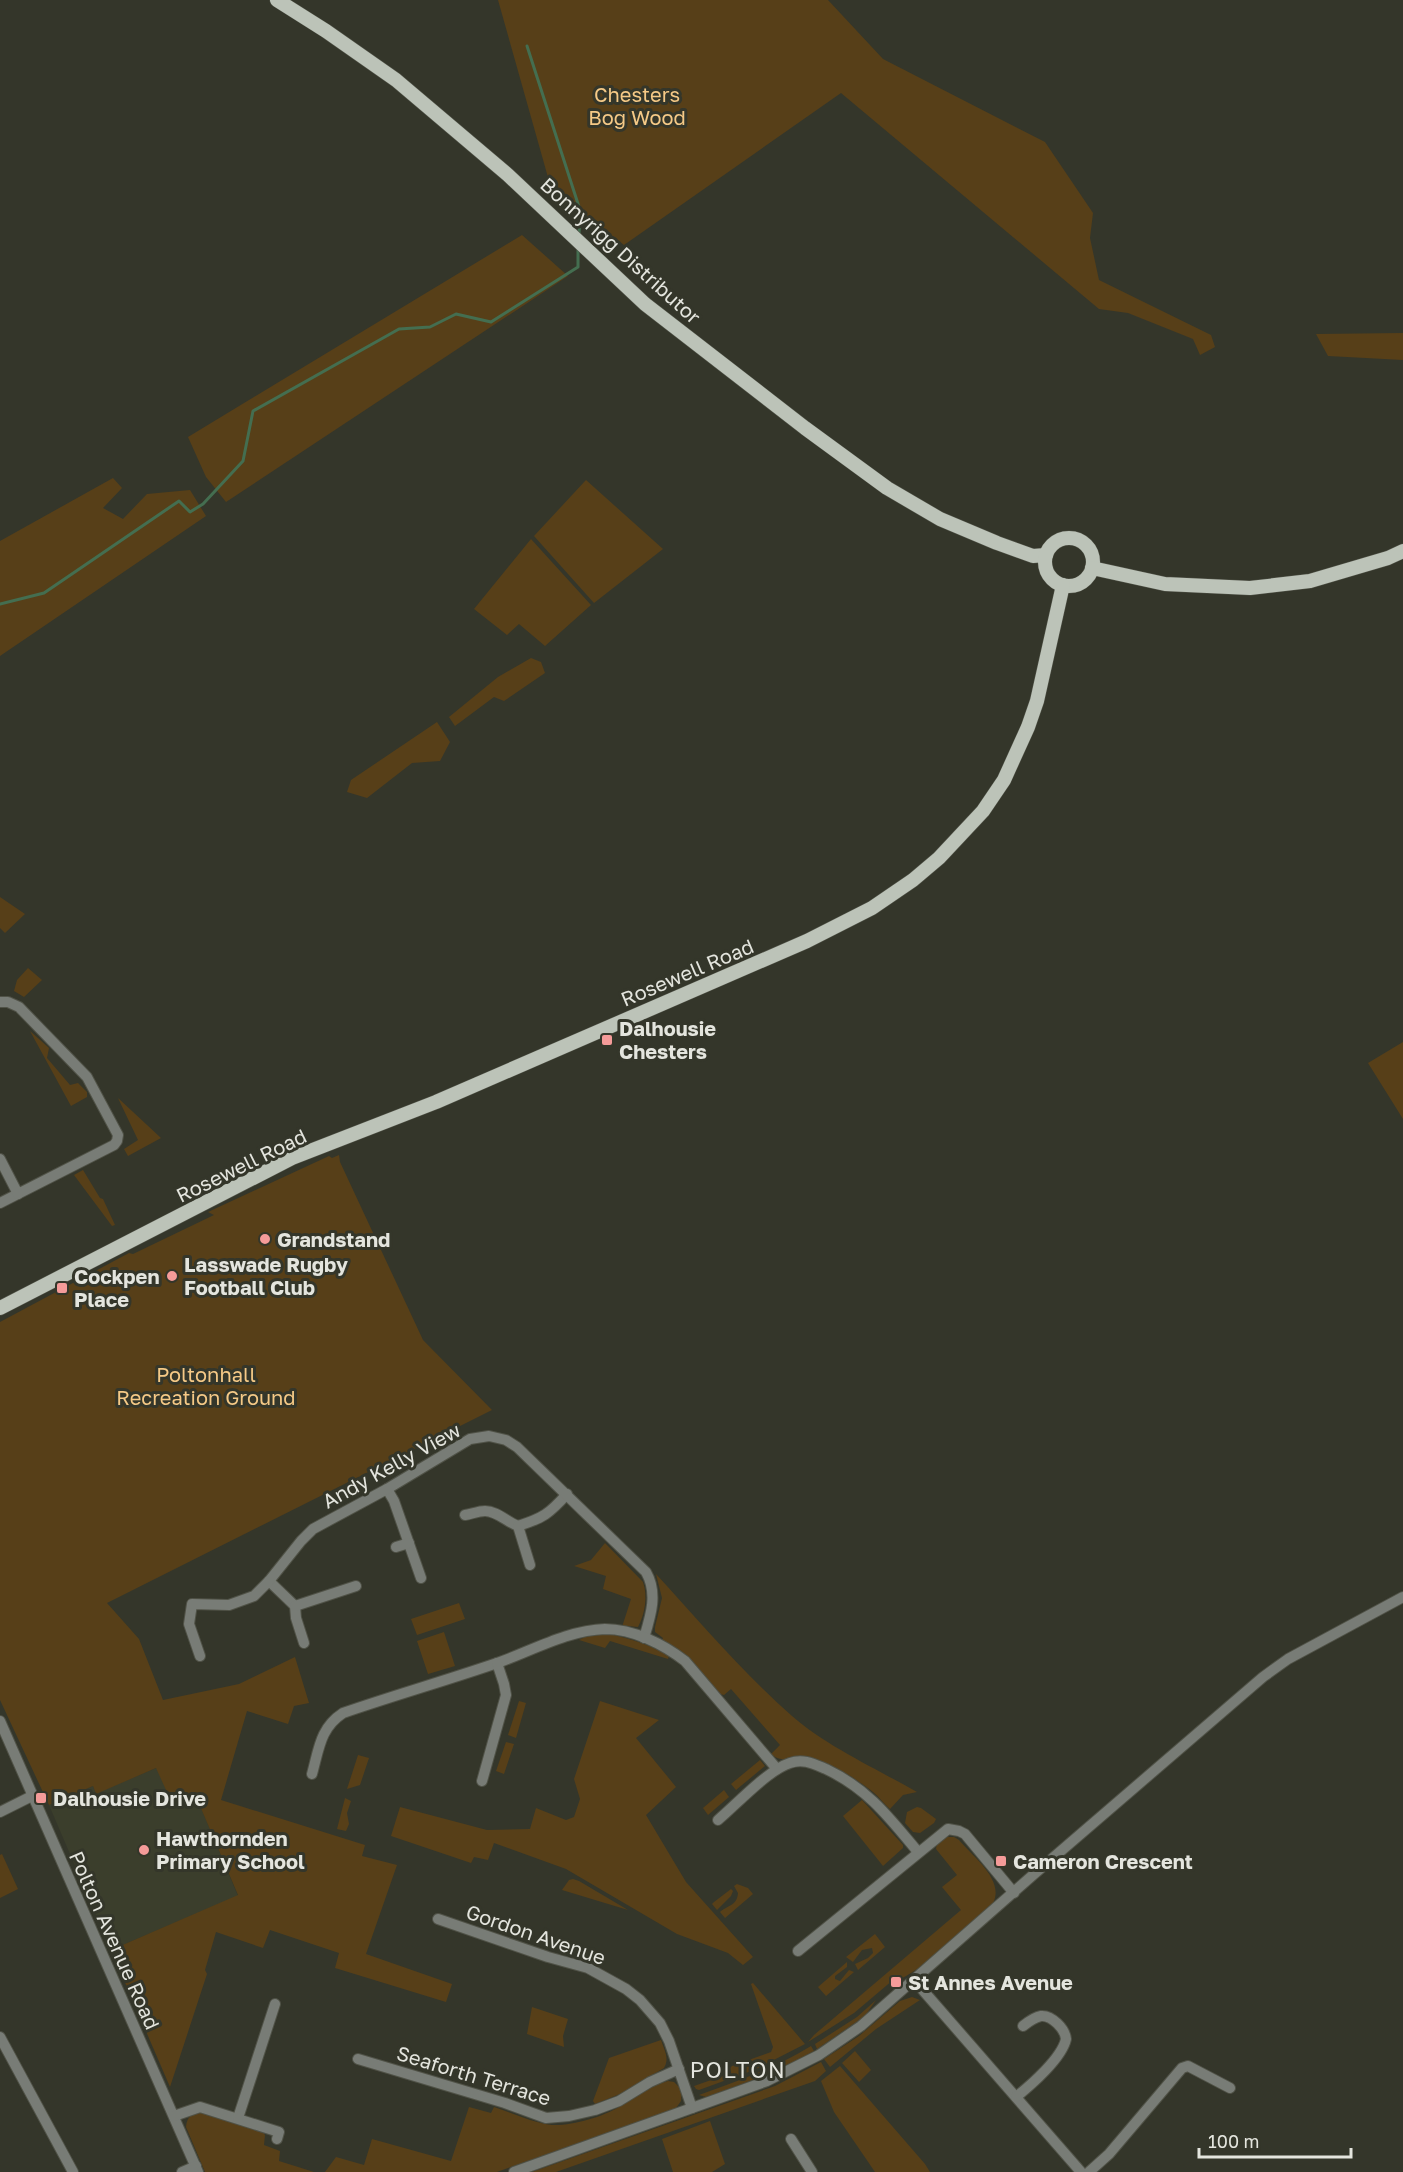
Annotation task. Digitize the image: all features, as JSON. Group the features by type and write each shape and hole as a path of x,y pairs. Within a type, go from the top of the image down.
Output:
{"main road":[{"name":"Bonnyrigg Distributor","path":"277,0 326,31 404,87 508,175 645,304 805,428 887,488 940,519 987,539 1033,555 1046,555"},
{"path":"1071,538 1086,545 1090,552 1092,568 1089,575 1077,584 1063,585 1050,576 1045,562 1046,555 1056,542 1071,538"},
{"path":"1092,568 1165,584 1250,588 1310,580 1388,558 1403,551"},
{"name":"Rosewell Road","path":"0,1308 292,1158 447,1097 807,941 872,908 913,880 939,858 983,811 1004,780 1037,701 1063,585"}],"street":[{"path":"0,1002 8,1002 19,1007 87,1077 118,1135 114,1145 0,1203"},
{"path":"0,1159 18,1194"},
{"name":"Andy Kelly View","path":"200,1656 189,1624 192,1604 229,1605 254,1596 314,1529 387,1489 470,1439 489,1436 506,1440 517,1447 646,1572 654,1598 644,1638"},
{"path":"387,1489 394,1501 421,1578"},
{"path":"465,1515 486,1511 495,1513 508,1523 518,1526 541,1519 550,1513 567,1494"},
{"path":"518,1526 530,1564"},
{"path":"396,1546 409,1543"},
{"path":"269,1581 295,1606 296,1618 304,1643"},
{"path":"295,1606 356,1586"},
{"path":"514,2172 767,2081 819,2055 861,2026 1263,1677 1288,1659 1403,1597"},
{"path":"312,1774 326,1727 342,1713 497,1663 584,1631 614,1630 667,1647 685,1661 777,1769"},
{"path":"482,1781 506,1695 497,1663"},
{"name":"Polton Avenue Road","path":"0,1721 197,2169"},
{"path":"718,1820 777,1769 798,1760 807,1761 851,1782 867,1793 918,1852"},
{"path":"0,1812 32,1796"},
{"path":"798,1951 948,1829 965,1834 1014,1893"},
{"name":"Gordon Avenue","path":"438,1919 548,1957 588,1968 614,1981 640,2000 660,2023 669,2041 692,2108"},
{"path":"914,1980 1081,2172"},
{"path":"238,2118 275,2004"},
{"path":"1016,2097 1038,2078 1060,2052 1066,2039 1063,2029 1049,2018 1042,2016 1035,2018 1023,2026"},
{"path":"0,2037 73,2172"},
{"name":"Seaforth Terrace","path":"358,2059 505,2103 546,2118 595,2110 619,2101 650,2082 679,2070"},
{"path":"1089,2172 1109,2154 1182,2068 1188,2067 1230,2088"},
{"path":"174,2116 200,2106 279,2132 277,2139"},
{"path":"791,2139 812,2172"},
{"path":"182,2172 197,2169"}],"shaded area":[{"name":"Hawthornden Primary School","path":"156,1768 194,1791 238,1896 111,1950 49,1805 93,1786 96,1793"}],"green space":[{"name":"Chesters Bog Wood","path":"498,0 828,0 883,59 1045,142 1093,213 1090,238 1099,280 1211,335 1215,347 1200,355 1193,339 1128,313 1099,309 841,93 624,245 551,188"},
{"path":"522,235 568,276 226,502 206,477 188,437"},
{"path":"1403,333 1403,360 1328,356 1316,334"},
{"path":"113,478 122,488 103,508 123,519 147,494 190,490 206,516 0,656 0,541"},
{"path":"586,480 663,549 594,603 534,536"},
{"path":"531,539 591,605 545,646 519,624 507,635 474,609"},
{"path":"531,658 541,662 545,673 504,701 494,697 455,726 449,717 498,677"},
{"path":"437,722 450,742 440,761 412,763 367,798 347,792 351,780"},
{"path":"0,897 25,914 5,933 0,928"},
{"path":"28,968 42,980 24,997 14,991 17,980"},
{"path":"30,1031 49,1048 47,1058 70,1085 78,1083 87,1092 87,1097 71,1106"},
{"path":"1403,1042 1403,1119 1368,1063"},
{"path":"118,1098 161,1138 128,1156 124,1149 138,1140"},
{"name":"Poltonhall Recreation Ground","path":"339,1155 340,1162 423,1340 492,1410 107,1603 139,1639 163,1700 239,1684 295,1657 309,1703 294,1706 288,1724 247,1711 221,1800 365,1845 362,1856 397,1865 366,1954 452,1984 446,2002 335,1968 339,1953 270,1930 263,1948 216,1932 205,1970 207,1974 170,2087 111,1950 238,1895 194,1792 171,1801 156,1768 96,1794 93,1786 49,1805 0,1700 0,1322 129,1253 133,1254 214,1215 208,1212 329,1156 332,1158"},
{"path":"83,1170 100,1198 103,1199 115,1225 112,1226 74,1175"},
{"path":"605,1543 643,1582 645,1605 638,1627 628,1626 627,1629 622,1627 631,1599 603,1589 606,1576 574,1566 591,1560"},
{"path":"656,1574 739,1665 805,1727 917,1792 903,1795 890,1809 867,1787 831,1765 816,1759 804,1757 781,1759 771,1754 780,1745 731,1689 724,1695 720,1694 680,1652 662,1640 663,1638 655,1632 662,1598"},
{"path":"459,1603 465,1619 417,1635 411,1619"},
{"path":"444,1632 455,1666 428,1674 417,1641"},
{"path":"610,1634 648,1646 669,1656 668,1659 610,1641 605,1648 579,1640 587,1636"},
{"path":"519,1701 526,1703 516,1738 508,1735"},
{"path":"600,1701 659,1720 636,1738 676,1787 646,1815 686,1882 753,1957 743,1965 728,1953 677,1934 566,1869 494,1843 488,1860 474,1857 471,1863 391,1836 400,1807 487,1830 530,1829 536,1808 566,1820 574,1817 580,1799 574,1779"},
{"path":"506,1742 514,1744 504,1774 496,1771"},
{"path":"358,1755 369,1758 360,1785 347,1789"},
{"path":"760,1760 765,1766 736,1790 731,1784"},
{"path":"724,1790 729,1797 708,1815 703,1808"},
{"path":"345,1798 351,1801 347,1813 349,1824 346,1831 337,1829"},
{"path":"862,1800 903,1845 903,1848 883,1866 843,1816"},
{"path":"917,1807 936,1819 920,1833 913,1832 905,1823 907,1812"},
{"path":"945,1837 954,1837 959,1840 986,1869 995,1886 996,1894 993,1903 928,1961 902,1978 893,1980 854,2013 808,2042 961,1910 942,1887 957,1875 936,1849 937,1844"},
{"path":"2,1854 18,1889 0,1898 0,1855"},
{"path":"573,1879 628,1910 562,1890 569,1880"},
{"path":"737,1884 748,1888 753,1894 725,1918 720,1912 736,1900 738,1893 734,1886"},
{"path":"731,1889 733,1891 731,1896 717,1910 712,1904"},
{"path":"875,1934 885,1947 858,1970 855,1964 868,1958 873,1953 872,1948 862,1950 853,1962 846,1957"},
{"path":"847,1962 847,1967 835,1976 835,1979 840,1981 849,1970 854,1972 826,1996 818,1987"},
{"path":"753,1983 805,2044 754,2070 699,2090 696,2089 694,2086 731,2073 732,2066 771,2052 773,2047 751,1984"},
{"path":"912,1997 920,2000 876,2029 830,2067 824,2059 859,2036 900,2001"},
{"path":"876,2000 865,2016 817,2049 815,2044 857,2017"},
{"path":"532,2007 568,2019 563,2036 564,2047 527,2034"},
{"path":"661,2040 666,2058 664,2068 620,2094 595,2104 593,2101 609,2058"},
{"path":"811,2046 814,2051 778,2071 706,2097 699,2095 770,2067"},
{"path":"855,2051 871,2070 859,2082 842,2063"},
{"path":"821,2062 826,2071 815,2081 556,2172 532,2172 775,2086"},
{"path":"840,2066 930,2172 875,2172 834,2112 821,2081"},
{"path":"668,2081 674,2082 682,2090 681,2101 676,2108 497,2172 325,2172 336,2157 364,2165 372,2139 451,2161 469,2107 491,2113 494,2107 545,2124 569,2124 604,2114"},
{"path":"203,2112 262,2131 265,2135 264,2145 280,2151 279,2161 314,2172 205,2172 186,2127 191,2116"},
{"path":"710,2121 725,2164 712,2172 673,2172 662,2139"}],"waterway":[{"path":"527,46 580,210 579,236"},
{"path":"0,604 44,593 179,501 190,512 203,504 243,461 253,411 399,329 430,327 456,314 491,322 578,267 578,249"}],"place":[{"name":"Dalhousie Chesters","path":"607,1040"},
{"name":"Grandstand","path":"265,1239"},
{"name":"Lasswade Rugby Football Club","path":"172,1276"},
{"name":"Cockpen Place","path":"62,1288"},
{"name":"Dalhousie Drive","path":"41,1798"},
{"name":"Hawthornden Primary School","path":"144,1850"},
{"name":"Cameron Crescent","path":"1001,1861"},
{"name":"St Annes Avenue","path":"896,1982"}],"district":[{"name":"POLTON","path":"738,2069"}]}
